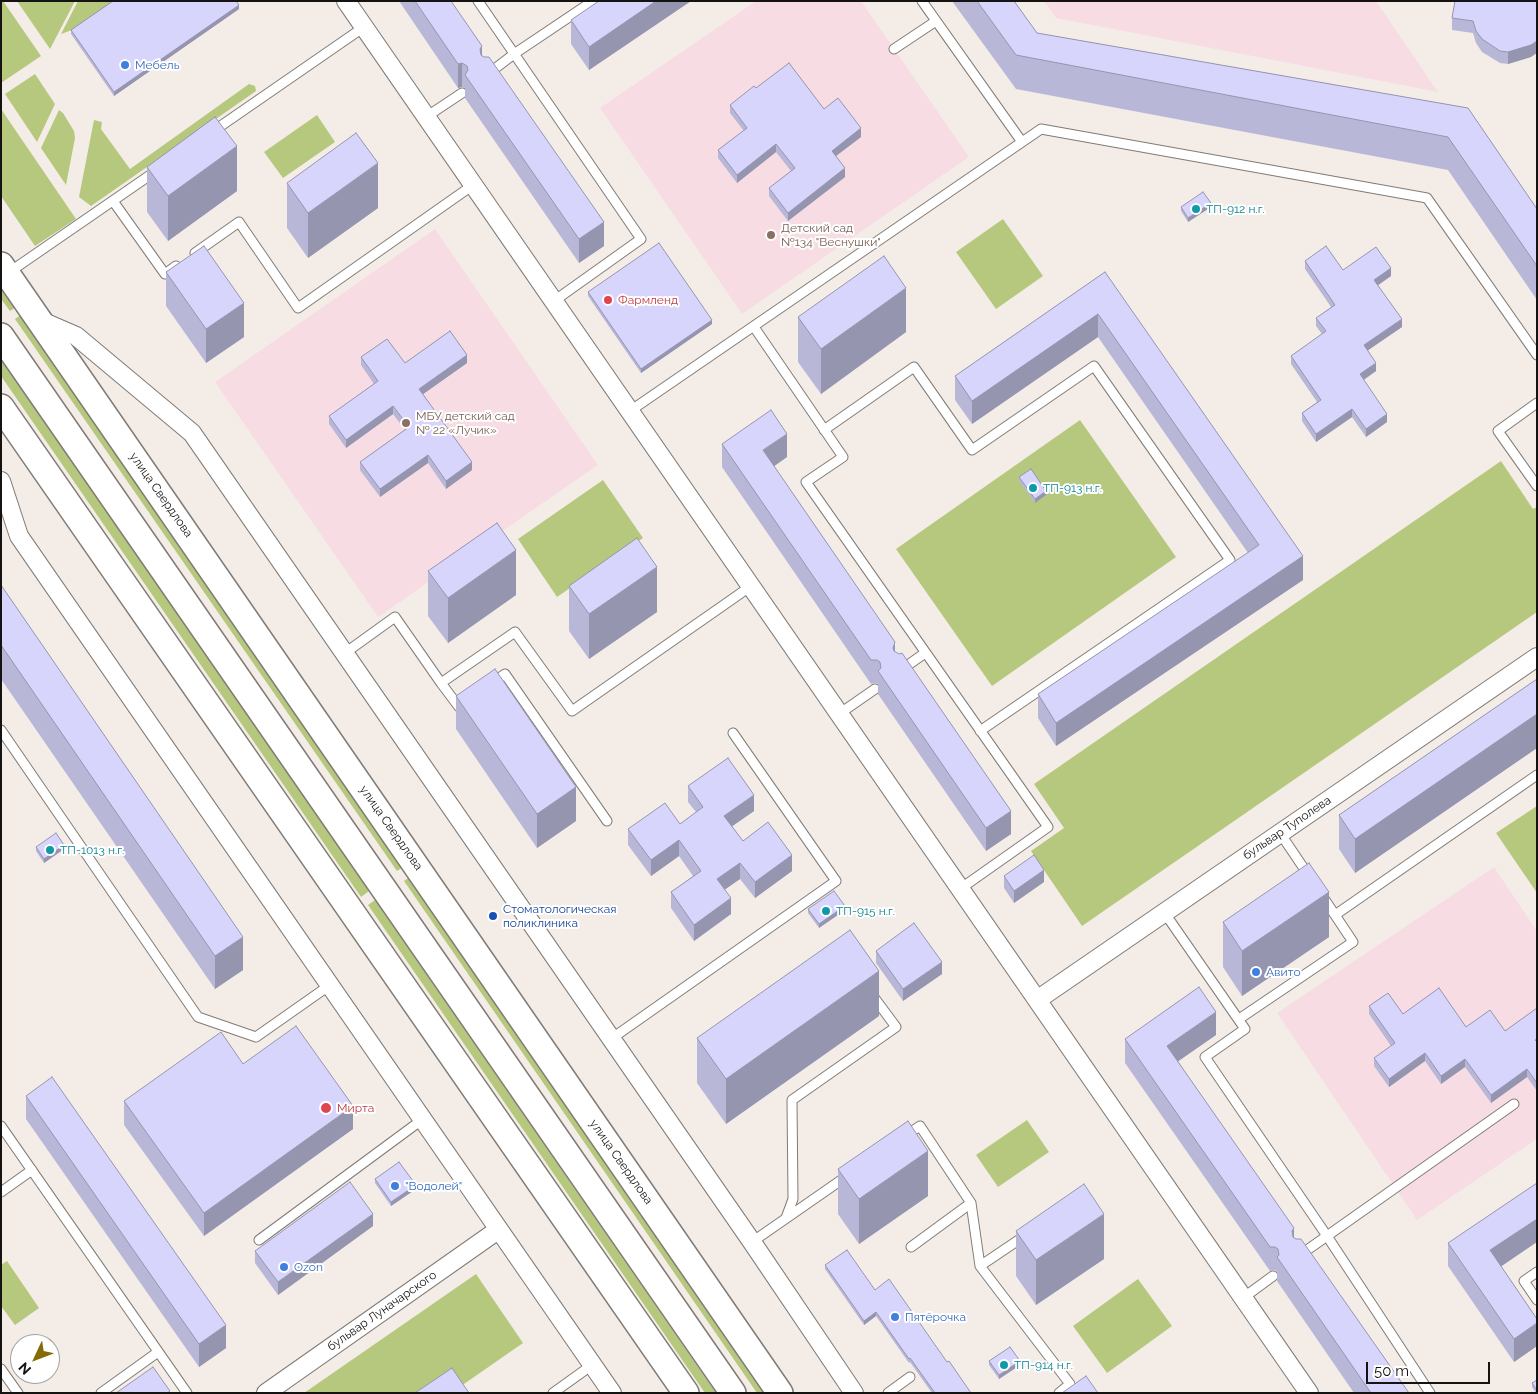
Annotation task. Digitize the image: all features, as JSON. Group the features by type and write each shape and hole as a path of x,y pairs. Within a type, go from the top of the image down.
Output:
{"main road":[{"name":"улица Свердлова","path":"4,269 780,1393"},
{"path":"1,336 733,1393"},
{"path":"1,407 686,1393"}],"street":[{"path":"346,1 1309,1393"},
{"path":"40,320 76,336 192,433 752,1242 854,1393"},
{"path":"1,481 19,536 612,1393"},
{"name":"бульвар Туполева","path":"1037,1000 1537,656"},
{"name":"бульвар Луначарского","path":"266,1393 498,1230"}],"lane":[{"path":"478,1 640,239 554,301"},
{"path":"486,75 593,1"},
{"path":"922,1 1022,142"},
{"path":"894,49 936,21"},
{"path":"204,138 364,27"},
{"path":"426,117 462,93"},
{"path":"630,411 1041,129 1427,198 1537,355"},
{"path":"4,269 163,166"},
{"path":"113,200 165,274 239,222 298,308 473,185"},
{"path":"754,327 843,457 806,482 1048,826 960,889"},
{"path":"824,430 914,367 972,450 1094,366 1230,560 980,731"},
{"path":"1537,403 1498,431 1537,486"},
{"path":"442,683 515,632 572,711 751,586"},
{"path":"345,653 396,617 458,707 504,674 607,821"},
{"path":"899,671 925,653"},
{"path":"839,714 874,689"},
{"path":"1,730 198,1017 256,1037 330,985"},
{"path":"611,1038 694,984 836,881 733,732"},
{"path":"1335,915 1537,775"},
{"path":"1239,1019 1353,942 1280,833"},
{"path":"1164,912 1245,1029 1205,1057 1430,1393"},
{"path":"786,1218 793,1199 792,1100 896,1027 868,989"},
{"path":"1298,1257 1514,1104"},
{"path":"259,1240 423,1120"},
{"path":"1,1126 187,1393"},
{"path":"896,1142 920,1126 972,1203 980,1266 1074,1385 1059,1393"},
{"path":"752,1242 857,1169"},
{"path":"1,1192 32,1170"},
{"path":"911,1247 972,1203"},
{"path":"980,1266 1036,1228"},
{"path":"1537,1272 1524,1281 1537,1300"},
{"path":"1243,1298 1273,1276"},
{"path":"101,1393 158,1352"},
{"path":"553,1393 592,1365"},
{"path":"1,1369 18,1393"},
{"path":"888,1393 910,1377"}],"shaded area":[{"name":"Детский сад №134 \"Веснушки\"","path":"756,1 861,1 969,157 742,314 600,108"},
{"path":"1044,1 1376,1 1438,92 1056,18"},
{"name":"МБУ детский сад № 22 «Лучик»","path":"435,229 598,465 378,617 215,382"},
{"path":"1494,867 1537,931 1537,1139 1417,1220 1277,1013"}],"green space":[{"path":"1,1 3,1 41,56 1,83"},
{"path":"17,1 75,1 50,49"},
{"path":"78,1 115,1 72,30 61,34"},
{"path":"35,74 55,104 37,142 5,94"},
{"path":"249,84 255,86 256,91 91,206 79,197 94,120 102,122 101,129 130,169"},
{"path":"1,109 76,219 35,246 1,196"},
{"path":"59,110 63,113 74,131 75,138 66,185 41,148"},
{"path":"317,115 335,142 283,178 264,152"},
{"path":"1003,219 1043,276 996,309 956,252"},
{"path":"1,282 18,306 10,311 1,299"},
{"path":"22,314 405,866 397,871 15,319"},
{"path":"1,358 369,891 361,897 1,376"},
{"path":"1080,420 1176,557 992,686 896,549"},
{"path":"1501,461 1533,509 1537,507 1537,612 1082,926 1031,851 1064,828 1034,784"},
{"path":"603,480 643,538 557,597 518,539"},
{"path":"1537,806 1537,893 1496,833"},
{"path":"412,875 770,1393 757,1393 404,881"},
{"path":"375,900 716,1393 705,1393 368,905"},
{"path":"1027,1120 1049,1152 998,1187 976,1155"},
{"path":"7,1261 39,1308 15,1325 1,1306 1,1265"},
{"path":"476,1274 523,1343 451,1393 304,1393"},
{"path":"1138,1279 1172,1326 1107,1373 1073,1326"}],"building":[{"name":"Мебель","path":"113,1 236,1 239,5 114,92 71,30"},
{"path":"415,1 451,1 482,46 480,49 481,55 489,57 604,222 579,239 465,75 468,70 467,66 462,63 458,64"},
{"path":"599,1 656,1 589,47 571,20"},
{"path":"977,1 1014,1 1037,33 1468,108 1537,209 1537,266 1448,137 1016,55"},
{"path":"1455,1 1537,1 1537,41 1531,45 1508,52 1500,51 1482,39 1476,31 1473,21 1452,18"},
{"name":"Детский сад №134 \"Веснушки\"","path":"789,63 824,109 838,98 861,128 832,151 845,168 788,213 769,188 795,168 776,144 737,175 718,150 747,128 730,105 754,86 756,88"},
{"path":"215,117 237,146 168,196 147,167"},
{"path":"356,133 378,163 308,213 287,183"},
{"name":"ТП-912 н.г.","path":"1203,192 1211,203 1188,218 1181,207"},
{"path":"659,243 712,320 641,369 588,292"},
{"path":"204,246 244,303 206,329 166,272"},
{"path":"1326,246 1343,270 1376,247 1391,268 1374,280 1402,319 1364,345 1376,363 1360,374 1387,414 1366,429 1352,409 1316,434 1302,413 1321,400 1291,356 1326,331 1316,318 1335,305 1305,261"},
{"path":"884,256 906,288 821,349 798,317"},
{"path":"1105,272 1303,556 1056,723 1038,694 1259,545 1098,314 972,401 955,376"},
{"path":"450,331 467,355 419,389 472,462 446,481 428,455 380,489 360,462 409,427 393,406 346,440 329,416 378,381 361,357 387,339 405,363"},
{"path":"771,410 787,434 763,450 895,642 894,651 899,654 902,653 1011,811 986,828 878,671 881,668 880,662 871,660 722,444"},
{"name":"ТП-913 н.г.","path":"1031,469 1046,491 1035,499 1019,477"},
{"path":"497,523 516,550 448,598 428,571"},
{"path":"637,538 657,567 589,614 569,586"},
{"path":"1,585 243,937 215,956 1,645"},
{"path":"495,669 576,787 537,814 456,696"},
{"path":"1537,679 1537,714 1355,839 1339,815"},
{"path":"728,758 754,795 724,816 743,841 768,822 792,855 755,882 740,863 717,879 731,898 694,925 671,892 701,871 679,840 651,860 628,829 665,803 680,824 703,807 688,786"},
{"name":"ТП-1013 н.г.","path":"56,833 64,845 44,859 36,847"},
{"path":"1034,855 1044,870 1014,891 1004,876"},
{"path":"1309,863 1329,892 1242,951 1223,922"},
{"name":"ТП-915 н.г.","path":"834,891 845,906 819,924 808,909"},
{"path":"914,923 942,962 903,989 876,951"},
{"path":"850,930 879,971 726,1079 697,1038"},
{"path":"1199,987 1216,1012 1167,1046 1294,1228 1292,1231 1293,1237 1301,1239 1409,1393 1371,1393 1277,1257 1279,1255 1278,1249 1270,1247 1125,1039"},
{"path":"1439,988 1466,1027 1490,1010 1505,1031 1537,1008 1537,1039 1535,1040 1537,1042 1537,1083 1527,1069 1491,1095 1465,1059 1441,1076 1425,1053 1389,1079 1374,1058 1395,1043 1369,1006 1388,993 1403,1014"},
{"path":"296,1026 353,1106 204,1213 124,1101 221,1032 243,1064"},
{"path":"52,1077 226,1325 199,1344 26,1096"},
{"path":"908,1121 928,1151 859,1199 838,1169"},
{"name":"\"Водолей\"","path":"399,1162 416,1185 391,1202 375,1179"},
{"path":"350,1182 373,1214 278,1282 255,1251"},
{"path":"1537,1183 1537,1219 1490,1250 1537,1319 1537,1323 1514,1339 1448,1243"},
{"path":"1084,1184 1104,1214 1036,1260 1016,1231"},
{"path":"847,1250 875,1290 889,1279 971,1393 935,1393 876,1312 864,1321 825,1265"},
{"name":"ТП-914 н.г.","path":"1010,1347 1020,1361 999,1375 989,1361"},
{"path":"153,1367 170,1391 167,1393 116,1393"},
{"path":"452,1368 469,1393 415,1393"},
{"path":"1086,1376 1098,1393 1062,1393"},
{"path":"1537,1380 1537,1390 1532,1383"}],"place":[{"name":"Мебель","path":"125,65"},
{"name":"ТП-912 н.г.","path":"1196,209"},
{"name":"Детский сад №134 \"Веснушки\"","path":"771,235"},
{"name":"Фармленд","path":"608,300"},
{"name":"МБУ детский сад № 22 «Лучик»","path":"406,423"},
{"name":"ТП-913 н.г.","path":"1033,488"},
{"name":"ТП-1013 н.г.","path":"50,850"},
{"name":"ТП-915 н.г.","path":"826,911"},
{"name":"Стоматологическая поликлиника","path":"493,916"},
{"name":"Авито","path":"1256,972"},
{"name":"Мирта","path":"326,1108"},
{"name":"\"Водолей\"","path":"395,1186"},
{"name":"Ozon","path":"284,1267"},
{"name":"Пятёрочка","path":"895,1317"},
{"name":"ТП-914 н.г.","path":"1004,1365"}]}
